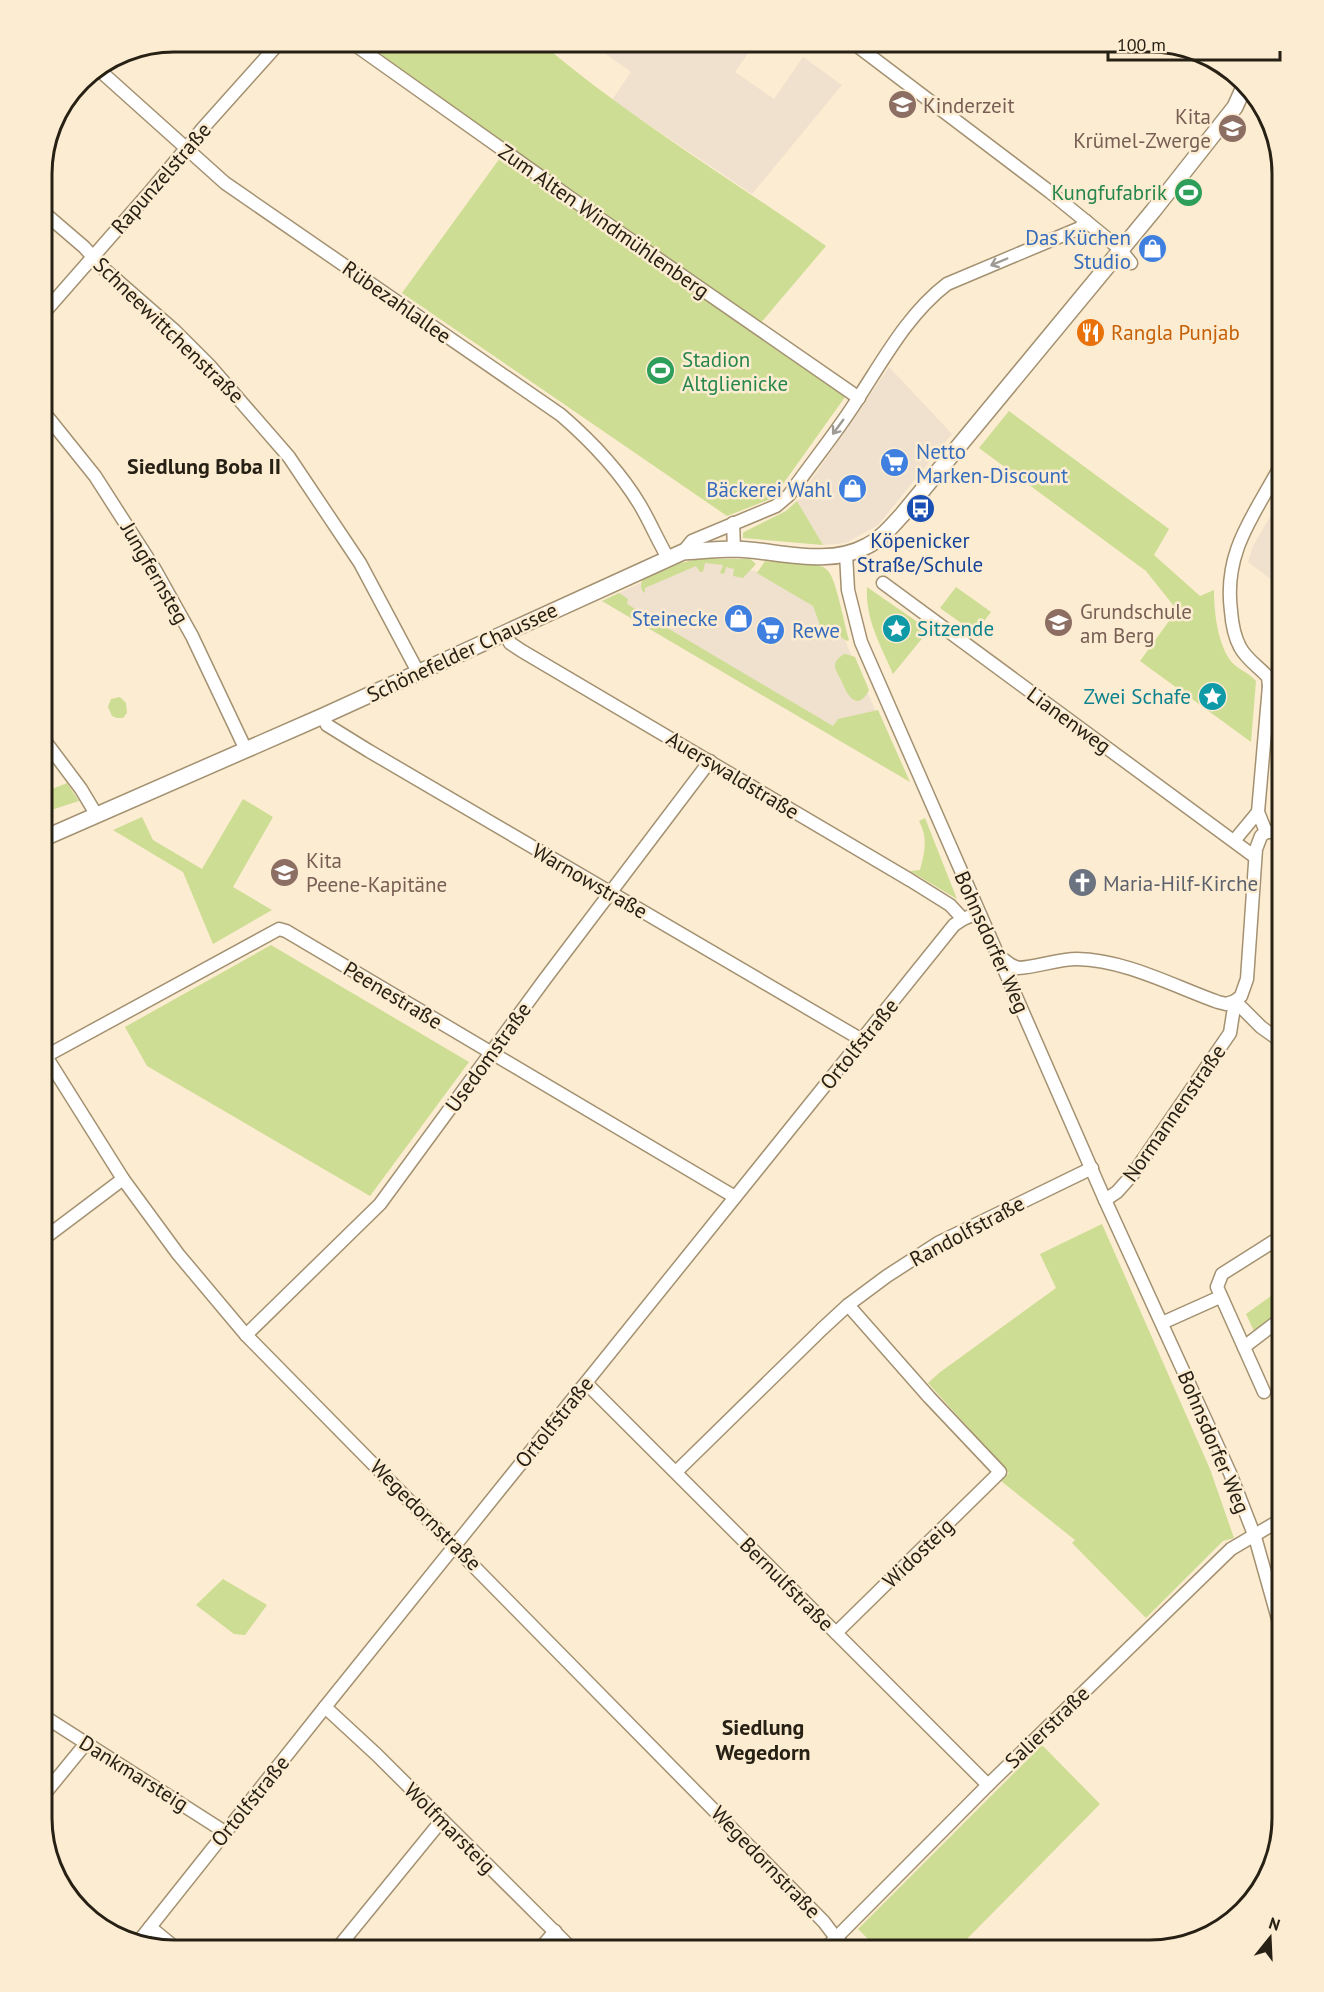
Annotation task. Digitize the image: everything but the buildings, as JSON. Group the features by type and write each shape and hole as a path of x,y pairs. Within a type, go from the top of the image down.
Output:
{"main road":[{"path":"846,554 867,546 886,532 965,440 1154,210 1234,107 1241,94"},
{"name":"Schönefelder Chaussee","path":"53,834 323,716 683,552 734,549 829,557 846,554"},
{"name":"Schönefelder Chaussee","path":"53,825 93,816"}],"street":[{"name":"Rapunzelstraße","path":"53,303 271,52"},
{"name":"Zum Alten Windmühlenberg","path":"365,52 596,216 859,398"},
{"path":"866,53 1086,221 1120,249 1131,263"},
{"name":"Rübezahlallee","path":"105,75 225,183 561,415 587,438 617,471 640,504 668,558"},
{"name":"Schneewittchenstraße","path":"53,220 209,364 289,457 360,563 418,672"},
{"path":"683,552 692,541 776,506 789,495 859,398 917,311 932,296 947,284 1080,228 1086,221"},
{"name":"Jungfernsteg","path":"53,424 95,476 148,558 192,636 246,750"},
{"path":"1272,481 1237,545 1229,584 1236,638 1246,656 1268,677 1258,813 1266,832 1272,833"},
{"path":"733,524 734,549"},
{"name":"Bohnsdorfer Weg","path":"846,554 848,590 861,642 1105,1200 1230,1473 1254,1537 1272,1599"},
{"name":"Lianenweg","path":"883,583 1255,857"},
{"name":"Auerswaldstraße","path":"505,632 510,643 522,651 950,905 963,919"},
{"name":"Warnowstraße","path":"323,716 327,725 862,1040"},
{"path":"53,751 81,789 93,816"},
{"name":"Usedomstraße","path":"246,1335 380,1204 710,761"},
{"path":"1234,841 1258,813"},
{"name":"Normannenstraße","path":"1105,1200 1117,1192 1133,1174 1230,1033 1235,1001 1245,990 1247,980 1255,857 1259,840 1266,832"},
{"name":"Ortolfstraße","path":"144,1935 954,925 978,913"},
{"name":"Peenestraße","path":"52,1049 279,929 286,931 735,1197"},
{"path":"998,955 1018,968 1064,960 1099,961 1129,968 1218,1002 1226,1004 1235,1001 1272,1035"},
{"name":"Wegedornstraße","path":"52,1066 123,1179 178,1254 246,1335 824,1922 836,1938"},
{"name":"Randolfstraße","path":"676,1472 822,1329 848,1305 887,1276 938,1243 1092,1168"},
{"path":"52,1232 123,1179"},
{"path":"1264,1392 1217,1287 1222,1274 1272,1242"},
{"path":"1162,1323 1220,1297"},
{"name":"Widosteig","path":"836,1633 1000,1472 922,1389 848,1305"},
{"path":"1244,1347 1272,1326"},
{"name":"Bernulfstraße","path":"586,1383 988,1785"},
{"name":"Salierstraße","path":"836,1938 988,1785 1231,1550 1272,1525"},
{"name":"Wolfmarsteig","path":"325,1707 563,1939"},
{"name":"Dankmarsteig","path":"52,1721 225,1832"},
{"path":"52,1785 87,1742"},
{"path":"345,1939 442,1820"},
{"path":"150,1927 164,1939"},
{"path":"548,1939 555,1931"}],"shaded area":[{"path":"604,52 749,53 735,72 774,99 803,57 842,85 752,194 612,100 631,72"},
{"path":"889,367 952,434 878,525 846,543 823,545 797,501"},
{"path":"1272,513 1272,580 1248,562 1253,546"},
{"path":"698,559 821,585 905,779 602,601 681,564"}],"green space":[{"path":"374,52 553,52 609,97 826,246 759,325"},
{"name":"Stadion Altglienicke","path":"500,158 845,397 773,498 727,516 402,293"},
{"path":"1009,411 1169,529 1154,555 1200,596 1214,590 1217,626 1222,644 1233,663 1256,681 1251,742 1140,661 1177,610 1146,571 979,448"},
{"path":"797,501 823,545 743,538 743,533 786,511"},
{"path":"698,559 750,559 756,564 743,578 733,576 734,569 726,567 724,574 720,573 723,565 705,563 703,572 700,572 696,566 645,588 645,593 642,590 642,580 645,578 681,563"},
{"path":"765,561 816,565 827,570 835,585 849,640 847,641 820,625 813,606 757,573"},
{"path":"867,587 929,630 893,674 871,621"},
{"path":"956,587 991,612 975,633 940,608"},
{"path":"619,593 628,599 627,604 833,726 838,719 878,710 910,782 602,601"},
{"path":"844,654 855,657 869,690 860,700 856,701 849,696 836,669 836,662"},
{"path":"120,697 126,703 127,713 123,718 117,718 112,716 108,707 111,699"},
{"path":"67,783 79,801 53,810 53,789"},
{"path":"243,799 273,817 233,887 272,910 213,944 183,872 113,830 142,817 153,840 202,869"},
{"path":"925,818 957,899 910,871 920,870 925,845 924,833 919,821"},
{"path":"271,945 469,1062 370,1196 147,1066 125,1027"},
{"path":"1102,1224 1210,1469 1234,1538 1223,1541 1146,1618 1072,1543 1075,1540 1001,1481 1009,1473 928,1383 1056,1288 1040,1254"},
{"path":"1272,1295 1272,1318 1254,1331 1246,1314"},
{"path":"223,1579 267,1605 245,1635 234,1634 196,1605"},
{"path":"1042,1745 1100,1804 966,1940 869,1940 858,1929"}],"place":[{"name":"Kinderzeit","path":"902,105"},
{"name":"Kita Krümel-Zwerge","path":"1232,128"},
{"name":"Kungfufabrik","path":"1188,192"},
{"name":"Das Küchen Studio","path":"1152,249"},
{"name":"Rangla Punjab","path":"1090,332"},
{"name":"Stadion Altglienicke","path":"661,371"},
{"name":"Netto Marken-Discount","path":"895,463"},
{"name":"Bäckerei Wahl","path":"853,489"},
{"name":"Köpenicker Straße/Schule","path":"920,509"},
{"name":"Steinecke","path":"739,618"},
{"name":"Grundschule am Berg","path":"1059,623"},
{"name":"Sitzende","path":"896,628"},
{"name":"Rewe","path":"771,630"},
{"name":"Zwei Schafe","path":"1212,696"},
{"name":"Kita Peene-Kapitäne","path":"285,872"},
{"name":"Maria-Hilf-Kirche","path":"1082,883"}],"district":[{"name":"Siedlung Boba II","path":"204,466"},
{"name":"Siedlung Wegedorn","path":"763,1740"}]}
